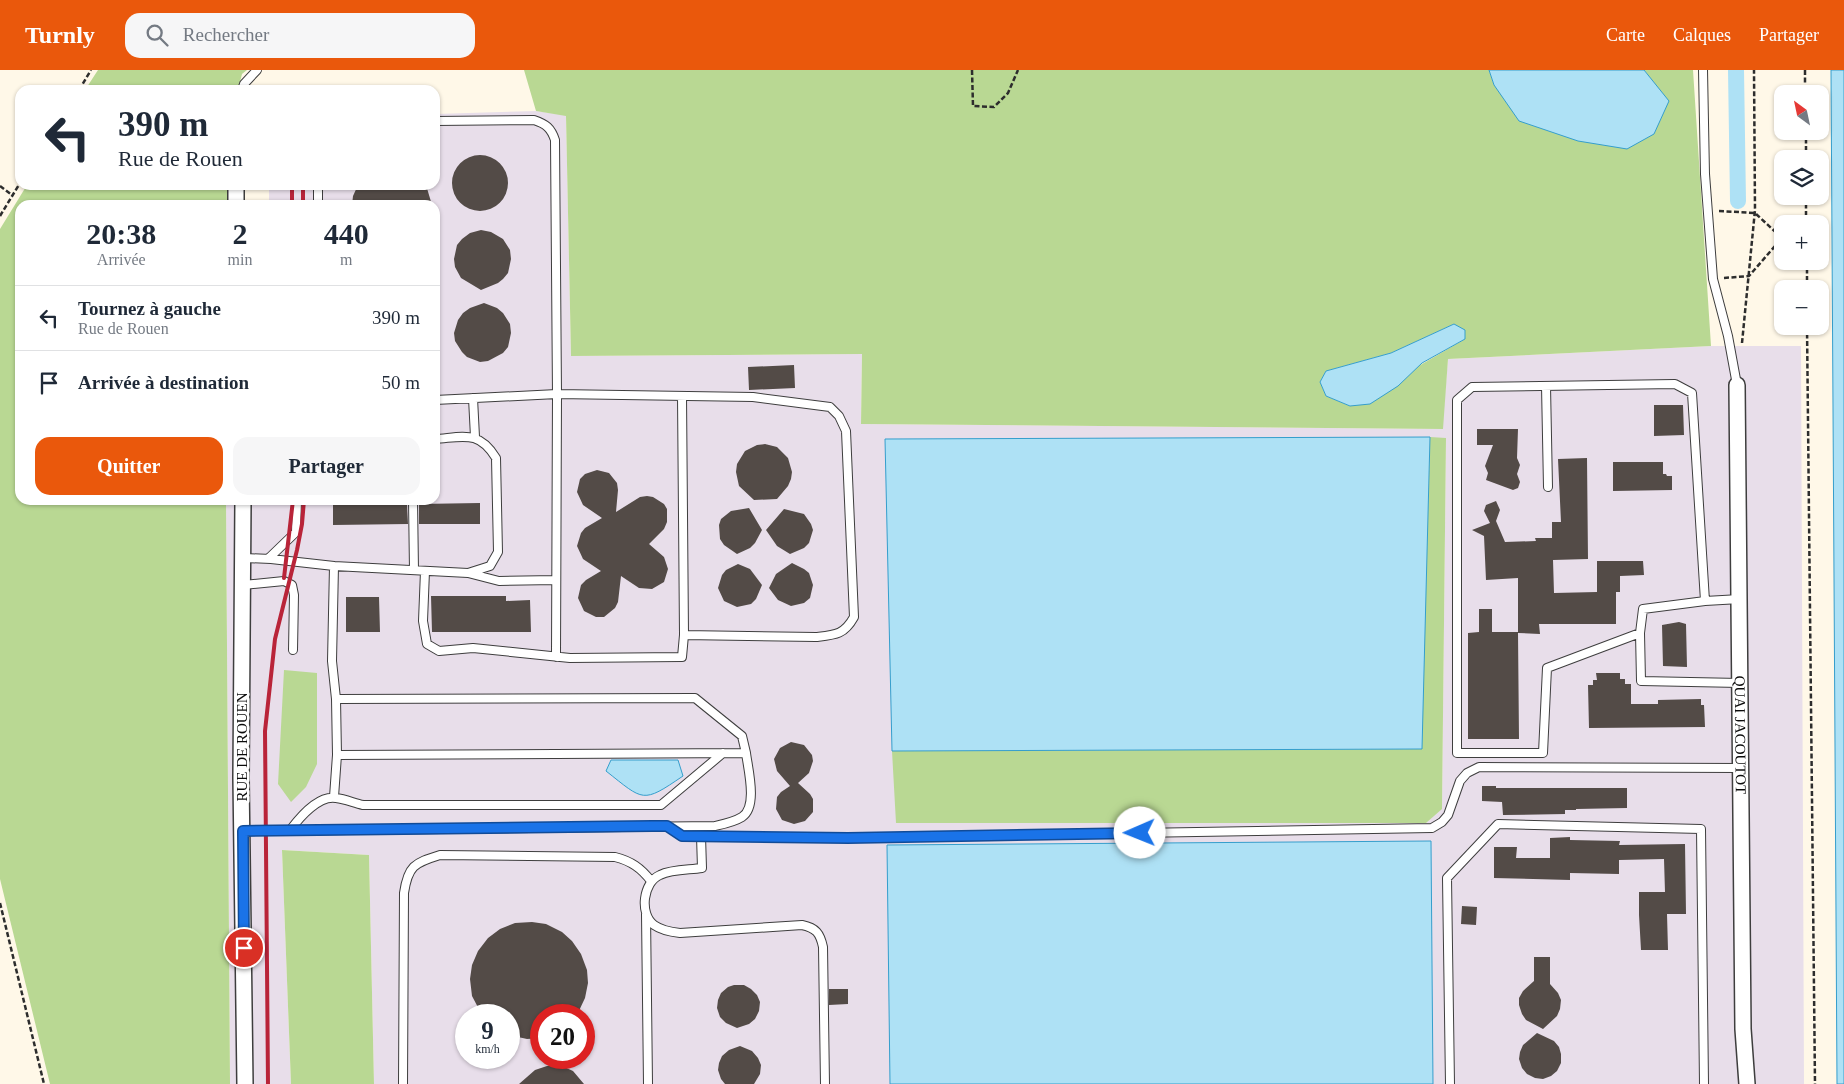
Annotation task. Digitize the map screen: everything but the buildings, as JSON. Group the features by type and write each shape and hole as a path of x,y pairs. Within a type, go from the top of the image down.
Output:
{"street":[{"name":"QUAI JACOUTOT","path":"1737,385 1743,1029 1747,1084"},
{"name":"RUE DE ROUEN","path":"243,505 241,754 245,1084"}],"lane":[{"path":"244,85 257,70"},
{"path":"1703,70 1705,174 1713,279 1728,336 1737,385"},
{"path":"440,122 534,120 545,124 552,130 555,140 557,394 556,657"},
{"path":"1640,633 1548,668 1543,753 1457,753 1457,400 1472,387 1675,384 1692,394 1705,600"},
{"path":"1546,386 1548,487"},
{"path":"440,400 557,394 753,397 830,406 839,416 846,431 854,617 848,627 835,636 816,637 684,635"},
{"path":"425,571 423,621 427,644 439,651 473,648 570,658 682,656 684,635 682,396"},
{"path":"473,398 475,437"},
{"path":"440,438 475,437 489,446 496,458 498,552 490,566 468,573"},
{"path":"269,558 296,532 297,505"},
{"path":"413,505 414,570"},
{"path":"244,558 269,558 334,566 468,573 499,581 556,580"},
{"path":"334,566 332,661 336,699 337,755 334,797"},
{"path":"243,585 284,581 292,584 294,595 292,650"},
{"path":"1740,599 1705,600 1643,609 1640,633 1641,681 1740,683"},
{"path":"243,831 715,826 743,817 750,810 751,798 746,753 742,736 695,698 336,699"},
{"path":"291,829 298,820 318,803 334,797 363,806 661,806 723,753"},
{"path":"337,755 746,753"},
{"path":"667,826 682,836 848,838 1432,828 1442,822 1448,815 1460,780 1467,773 1479,767 1741,768"},
{"path":"1450,1084 1447,878 1498,824 1701,829 1704,1084"},
{"path":"648,1084 647,889 651,881 658,875 702,868 701,836"},
{"path":"403,1084 404,893 406,877 413,866 440,855 615,857 635,864 651,881"},
{"path":"646,913 653,925 666,931 680,933 802,925 818,932 823,947 825,1084"}],"path":[{"path":"81,85 91,70"},
{"path":"972,70 973,106 994,106 1008,93 1018,70"},
{"path":"1741,349 1755,213 1754,70"},
{"path":"1805,70 1805,85"},
{"path":"0,186 12,196"},
{"path":"0,216 16,190"},
{"path":"1707,210 1755,213 1774,231"},
{"path":"1713,279 1749,276 1774,247"},
{"path":"1807,335 1815,1084"},
{"path":"0,902 44,1084"}],"shaded area":[{"path":"536,111 566,115 571,356 862,354 861,424 1442,429 1448,359 1711,346 1801,346 1804,1084 374,1084 369,855 282,850 291,1084 230,1084 226,505 440,505 440,200 269,200 269,190 440,190 440,114","holes":["1446,438 1442,808 1426,823 896,822"]}],"green space":[{"path":"98,70 247,70 242,74 239,85 88,85"},
{"path":"524,70 1489,70 1494,85 1648,75 1644,70 1693,70 1711,346 1448,359 1443,429 861,424 862,354 571,356 566,116 536,111","holes":["1454,324 1465,339 1350,406 1326,396 1320,382 1326,371 1391,353"]},
{"path":"24,190 230,190 229,200 18,200"},
{"path":"15,205 15,505 226,505 230,1084 50,1084 0,879 0,229"},
{"path":"1430,437 1446,438 1442,809 1426,823 896,823 892,751 1421,749"},
{"path":"284,670 317,673 317,764 306,787 291,802 278,784"},
{"path":"282,850 369,855 374,1084 291,1084"}],"water":[{"path":"1489,70 1644,70 1669,101 1654,134 1627,149 1578,141 1519,121 1494,85"},
{"path":"1831,70 1844,70 1844,1084 1837,1084"},
{"path":"1454,324 1465,330 1465,339 1422,363 1398,386 1370,404 1350,406 1326,396 1320,382 1326,371 1391,353"},
{"path":"1430,437 1422,749 892,751 885,439"},
{"path":"611,760 678,760 683,776 651,795 643,795 628,788 606,771"},
{"path":"1431,841 1433,1084 890,1084 887,845"}],"waterway":[{"path":"1736,70 1738,201"}],"railway":[{"path":"292,190 292,200"},
{"path":"303,190 303,200"},
{"path":"284,578 292,505"},
{"path":"268,1084 265,731 275,639 297,550 304,505"}],"route":[{"path":"244,948 243,831 667,826 682,836 848,838 1140,833"}]}
